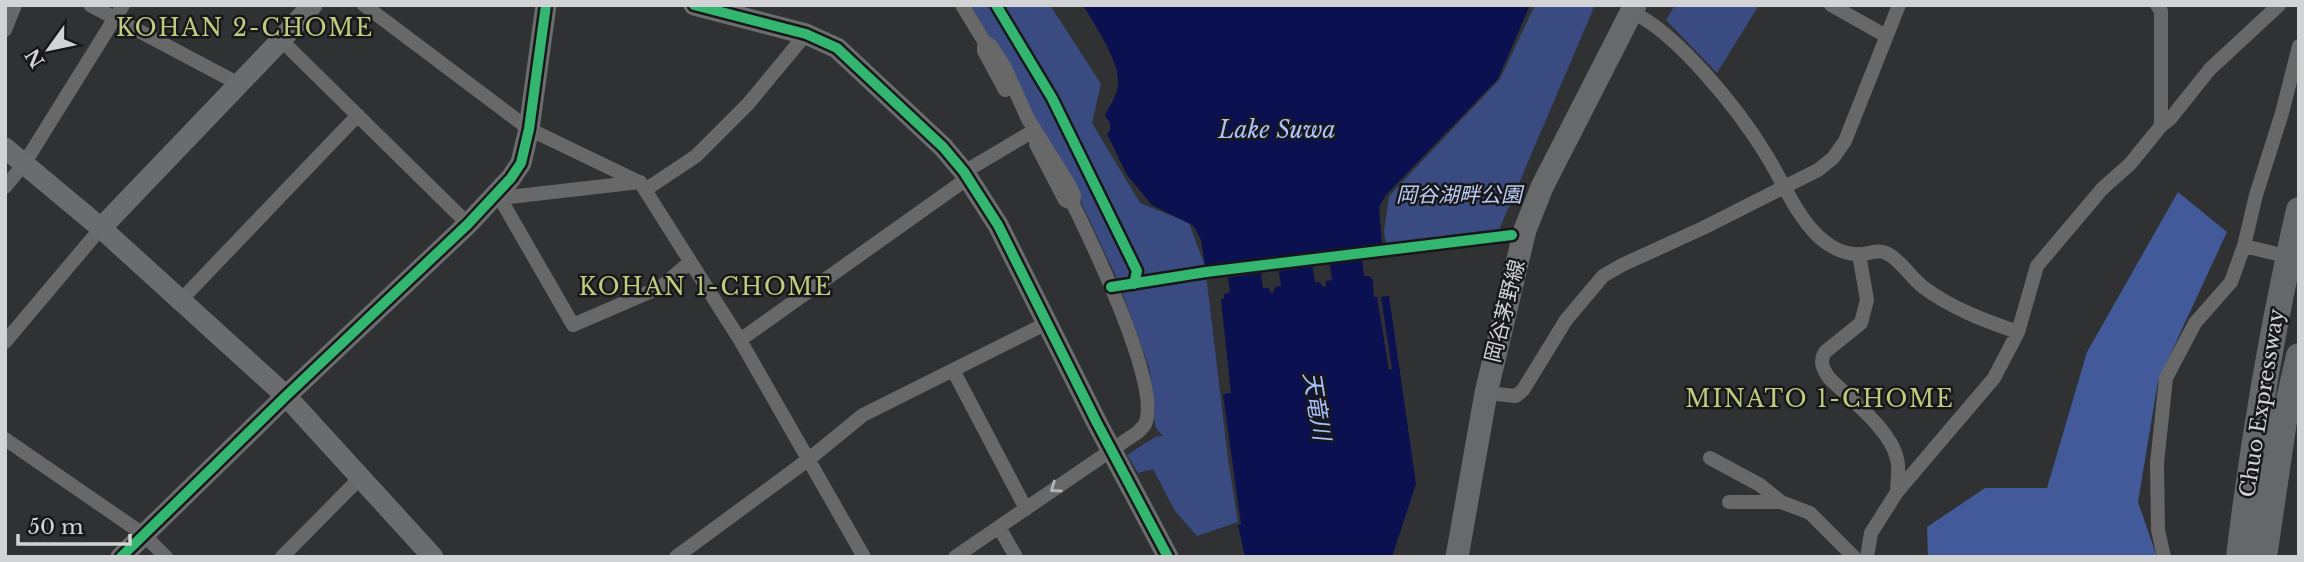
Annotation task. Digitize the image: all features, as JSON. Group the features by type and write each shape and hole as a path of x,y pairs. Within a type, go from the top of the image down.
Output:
{"highway":[{"name":"Chuo Expressway","path":"2239,557 2258,417 2281,288 2299,210"},
{"path":"2226,557 2246,421 2260,357 2281,288"},
{"name":"Chuo Expressway","path":"2264,557 2282,433 2299,356"},
{"path":"2275,557 2299,405"}],"main road":[{"name":"岡谷茅野線","path":"1457,557 1486,393 1525,230 1542,187 1634,9"}],"street":[{"path":"5,30 15,5"},
{"path":"90,5 239,84"},
{"path":"5,187 24,164 123,5"},
{"path":"5,342 101,229 312,5"},
{"path":"365,5 529,129 642,186 740,340 864,557"},
{"path":"121,557 286,396 499,196 520,163 529,129 546,5"},
{"path":"694,5 806,34 837,48 909,115 966,175 998,225 1168,557"},
{"path":"954,557 1138,432 1145,425 1147,412 1144,383 1111,287 1073,204 1065,200 1033,132 984,51 984,41 961,5"},
{"path":"1831,5 1886,36"},
{"path":"1486,393 1516,396 1522,390 1566,320 1603,276 1784,188 1818,170 1833,158 1845,141 1899,5"},
{"path":"2157,5 2161,11 2161,126"},
{"path":"1867,557 1871,533 1896,492 1994,379 2018,332 2037,266 2102,189 2130,164 2170,119 2210,69 2280,5"},
{"path":"1634,9 1684,51 1735,111 1765,152 1784,188 1815,233 1833,247 1850,254 1881,251 1890,255 1924,288 1961,310 2018,332"},
{"path":"499,196 642,186 696,156 748,104 806,34"},
{"path":"281,40 468,224"},
{"path":"2164,557 2158,530 2157,463 2166,378 2194,323 2231,282 2250,247 2256,195 2282,113 2299,46"},
{"path":"181,300 358,115"},
{"path":"740,340 966,175 1033,132"},
{"path":"5,148 101,229 286,396 433,557"},
{"path":"499,196 573,325 661,287 691,262"},
{"path":"2250,247 2299,259"},
{"path":"1859,254 1867,300 1861,323 1825,352 1821,359 1829,378 1884,432 1894,448 1898,461 1896,492"},
{"path":"676,557 809,459 863,415 1047,323"},
{"path":"953,370 1026,509"},
{"path":"5,439 143,534 166,557"},
{"path":"1710,458 1760,485 1782,502 1810,513 1854,557"},
{"path":"282,557 361,477"},
{"path":"1729,502 1782,502"},
{"path":"999,527 1016,557"}],"green space":[{"path":"970,5 1050,5 1101,84 1092,123 1140,203 1189,223 1205,266 1238,522 1197,536 1175,511 1153,469 1138,473 1127,455 1155,437 1163,436 1156,428 1149,367 1118,281 1061,159 1031,115 1013,74"},
{"name":"岡谷湖畔公園","path":"1535,5 1595,5 1493,244 1389,257 1384,232 1389,196 1500,79"},
{"path":"1675,5 1759,5 1717,73 1666,20"}],"shaded area":[{"path":"2178,192 2227,232 2158,381 2138,502 2157,557 1928,557 1927,527 1985,488 2047,488 2087,352"}],"water":[{"name":"Lake Suwa","path":"1083,5 1530,5 1498,79 1386,195 1379,207 1382,243 1360,246 1364,276 1370,276 1374,297 1377,297 1389,370 1392,369 1381,297 1389,296 1416,484 1392,557 1245,557 1238,525 1241,524 1223,394 1231,393 1221,300 1224,294 1230,292 1226,264 1205,266 1201,240 1194,226 1152,205 1127,175 1107,134 1110,123 1105,115 1116,93 1118,76 1111,55","holes":["1328,250 1332,280 1326,281 1326,286 1323,287 1320,282 1315,282 1310,253","1277,257 1281,286 1275,287 1273,293 1269,288 1263,288 1259,259"]}],"pier":[{"path":"1386,243 1383,247 1364,249 1365,260 1326,264 1325,254 1314,256 1316,266 1276,271 1274,260 1263,262 1264,273 1224,278 1223,267 1205,269 1205,266"}],"cycle path":[{"path":"121,557 468,224 511,178 521,163 529,129 546,5"},
{"path":"694,5 806,34 837,48 943,147 964,172 998,225 1097,423 1168,557"},
{"path":"996,5 1052,98 1137,271 1134,284"},
{"path":"1111,287 1206,272 1512,235"}],"district":[{"name":"KOHAN 2-CHOME","path":"245,28"},
{"name":"KOHAN 1-CHOME","path":"706,287"},
{"name":"MINATO 1-CHOME","path":"1820,399"}],"water label":[{"name":"天竜川","path":"1317,406"}]}
